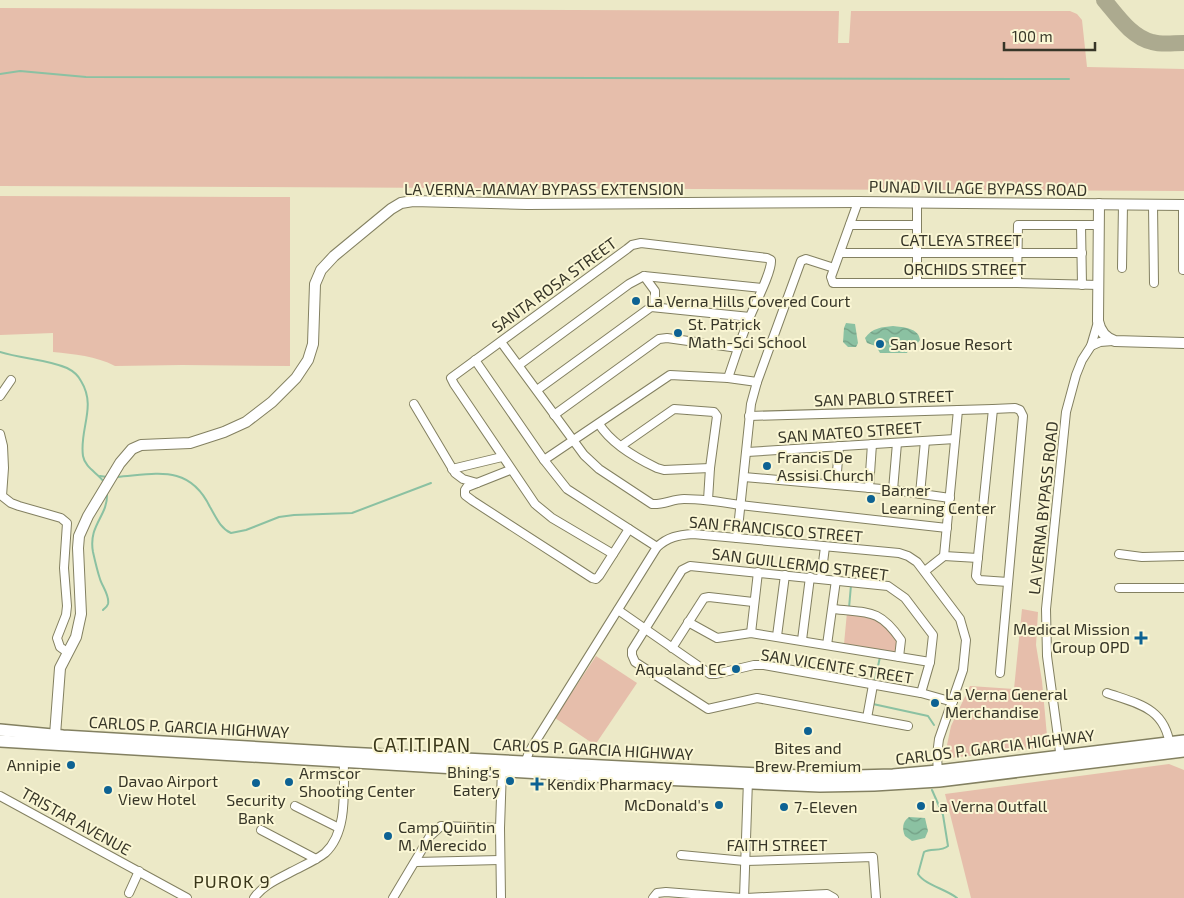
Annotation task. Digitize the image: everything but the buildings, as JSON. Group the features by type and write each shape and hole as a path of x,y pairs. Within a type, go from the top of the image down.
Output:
{"highway":[{"name":"CARLOS P. GARCIA HIGHWAY","path":"0,730 54,735 94,742"},
{"name":"CARLOS P. GARCIA HIGHWAY","path":"0,741 94,742 344,758 820,782 893,775 938,776 1170,748 1184,751"},
{"name":"CARLOS P. GARCIA HIGHWAY","path":"1170,748 1184,741"}],"main road":[{"name":"LA VERNA-MAMAY BYPASS EXTENSION","path":"54,735 59,676 67,652 79,627 81,599 78,548 81,529 116,469 127,454 136,446 198,442 246,422 272,402 296,378 308,360 312,344 314,293 317,276 341,250 385,213 401,203 412,201 528,204 858,202"},
{"name":"PUNAD VILLAGE BYPASS ROAD","path":"858,202 1184,205"},
{"name":"PUNAD VILLAGE BYPASS ROAD","path":"1098,322 1099,204"},
{"path":"1098,322 1104,335 1115,341 1184,343"}],"street":[{"path":"737,538 747,452 749,416 757,382 801,261 806,259 834,268 858,202"},
{"path":"917,202 917,283"},
{"path":"1122,268 1123,204"},
{"path":"1153,205 1154,282"},
{"path":"1184,205 1184,270"},
{"path":"1017,283 1018,225 1099,224"},
{"path":"850,225 917,225"},
{"path":"1081,225 1082,285"},
{"name":"SANTA ROSA STREET","path":"502,457 451,378 626,249 637,243 767,258 772,263 762,288"},
{"name":"CATLEYA STREET","path":"840,253 1082,253"},
{"name":"ORCHIDS STREET","path":"834,268 831,277 832,281 836,283 1099,285"},
{"path":"644,276 655,291 655,306"},
{"path":"519,365 629,284 644,276 762,288 728,378"},
{"path":"537,390 648,308 655,306 750,317"},
{"name":"LA VERNA BYPASS ROAD","path":"1062,761 1048,663 1046,618 1066,412 1076,375 1082,360 1091,346 1098,322"},
{"path":"554,415 659,339 667,338 738,348"},
{"path":"1091,346 1100,342 1115,341"},
{"path":"500,342 519,365 587,459 648,502 659,504 682,499 708,500 947,528"},
{"path":"475,360 544,460 563,484 572,492 657,547"},
{"path":"544,460 670,375 728,378 757,382"},
{"path":"0,396 11,380"},
{"path":"414,404 452,469 463,479 477,483"},
{"name":"SAN PABLO STREET","path":"749,416 1015,408 1020,410 1022,416 1008,582"},
{"path":"993,409 976,576 977,578 1008,582 1000,673"},
{"path":"621,446 674,410 713,411 717,416 708,500"},
{"path":"944,556 958,410"},
{"path":"598,424 608,436 652,466 664,470 710,468"},
{"path":"0,434 3,453 2,496 11,503 61,518 67,523 64,568 67,606 66,615 57,638 60,647 67,652"},
{"name":"SAN MATEO STREET","path":"747,452 955,439"},
{"path":"920,494 925,441"},
{"path":"893,490 897,442"},
{"path":"869,488 872,444"},
{"path":"836,485 839,446"},
{"path":"452,469 502,457 535,504 552,518 613,554"},
{"path":"510,470 465,489 464,493 592,578 596,579 629,529"},
{"path":"744,477 893,490 950,498"},
{"name":"SAN FRANCISCO STREET","path":"524,767 657,547 664,541 679,535 737,538 899,553 917,562 952,606 964,627 966,640 965,663 939,739 937,754 938,776"},
{"path":"821,578 825,547"},
{"path":"1119,554 1142,557 1184,556"},
{"path":"925,571 944,556 978,558"},
{"name":"SAN GUILLERMO STREET","path":"645,629 680,574 686,568 695,565 888,586 899,592 930,629 932,635 930,662 921,693"},
{"path":"750,633 758,572"},
{"path":"777,636 785,575"},
{"path":"802,640 810,577"},
{"path":"827,645 836,580"},
{"path":"1119,588 1184,588"},
{"path":"672,648 704,598 753,602"},
{"path":"833,609 872,613 883,618 901,640 899,656"},
{"name":"SAN VICENTE STREET","path":"618,610 710,674 754,665 764,665 921,693 952,702"},
{"path":"688,622 717,638 750,633 777,636 930,662"},
{"path":"645,629 632,650 635,662 703,707 712,709 757,698 908,726"},
{"path":"867,718 873,685"},
{"path":"1107,693 1142,705 1153,711 1164,725 1170,748"},
{"path":"254,898 266,886 316,859 330,848 336,839 343,804 344,758"},
{"path":"501,898 500,828 502,766"},
{"path":"744,898 748,779"},
{"name":"TRISTAR AVENUE","path":"0,796 187,898"},
{"path":"295,806 339,828"},
{"path":"393,898 434,832 441,826 500,828"},
{"path":"261,830 316,859"},
{"name":"FAITH STREET","path":"681,855 744,861 873,857 876,898"},
{"path":"416,862 500,860"},
{"path":"127,896 139,871"},
{"path":"653,898 657,893 666,892 744,898 827,894 834,898"}],"shaded area":[{"path":"0,8 839,11 838,43 849,43 851,11 1070,11 1077,14 1082,20 1087,67 1184,69 1184,191 0,186"},
{"path":"0,196 290,197 290,366 115,366 93,358 53,352 53,333 0,335"},
{"path":"1022,609 1038,612 1036,645 1042,681 1048,747 950,758 947,745 951,726 970,686 1014,689"},
{"path":"847,612 880,620 899,640 898,654 844,644"},
{"path":"596,656 637,683 595,745 555,718"},
{"path":"1169,764 1184,770 1184,898 971,898 945,794"}],"water":[{"path":"846,323 855,324 858,343 856,347 848,347 843,342"},
{"path":"893,326 914,331 920,340 917,344 911,345 907,353 880,353 876,346 867,343 865,338 874,330"},
{"path":"909,817 925,818 928,831 925,838 912,841 905,836 903,826"}],"waterway":[{"path":"0,74 20,71 86,77 1069,79"},
{"path":"0,352 59,365 75,373 86,391 88,409 82,446 84,460 104,482"},
{"path":"117,477 158,474 182,478 202,493 219,522 231,533 246,530 279,517 352,513 431,483"},
{"path":"100,476 107,477"},
{"path":"103,610 107,607 108,598 98,572 92,543 95,528 105,509 107,494"},
{"path":"849,608 851,585"},
{"path":"875,680 880,657"},
{"path":"873,704 928,716 934,725"},
{"path":"932,790 943,815 948,846 924,852 918,874 921,878 957,898"}],"taxiway":[{"path":"1104,0 1125,25 1144,39 1160,43 1184,43"}],"place":[{"name":"La Verna Hills Covered Court","path":"636,301"},
{"name":"St. Patrick Math-Sci School","path":"678,333"},
{"name":"San Josue Resort","path":"880,344"},
{"name":"Francis De Assisi Church","path":"767,466"},
{"name":"Barner Learning Center","path":"871,499"},
{"name":"Medical Mission Group OPD","path":"1141,638"},
{"name":"Aqualand EC","path":"736,669"},
{"name":"La Verna General Merchandise","path":"935,703"},
{"name":"Bites and Brew Premium","path":"808,731"},
{"name":"Annipie","path":"71,765"},
{"name":"Bhing's Eatery","path":"510,781"},
{"name":"Armscor Shooting Center","path":"289,782"},
{"name":"Security Bank","path":"256,783"},
{"name":"Kendix Pharmacy","path":"537,784"},
{"name":"Davao Airport View Hotel","path":"108,790"},
{"name":"McDonald's","path":"719,805"},
{"name":"La Verna Outfall","path":"921,806"},
{"name":"7-Eleven","path":"784,807"},
{"name":"Camp Quintin M. Merecido","path":"388,836"}],"district":[{"name":"CATITIPAN","path":"422,745"},
{"name":"PUROK 9","path":"232,882"}]}
